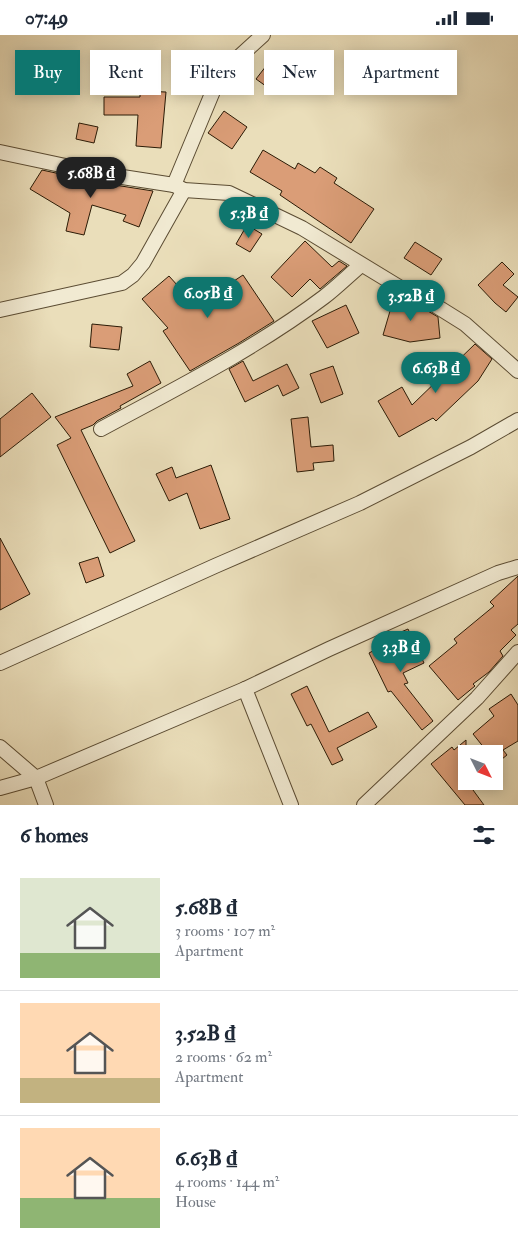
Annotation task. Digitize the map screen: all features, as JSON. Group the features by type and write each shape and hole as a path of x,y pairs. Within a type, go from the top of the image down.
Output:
{"street":[{"path":"0,310 122,283 133,275 143,263 179,188 216,84 239,57 263,35"},
{"path":"0,152 179,188 230,193 302,228 404,290 425,299 465,324 518,371"},
{"path":"101,429 198,377 266,337 324,297 361,265"},
{"path":"0,663 360,503 471,447 518,420"},
{"path":"0,788 36,779 246,689 329,649 498,573 518,567"},
{"path":"364,805 477,698 518,652"},
{"path":"246,689 291,805"},
{"path":"0,747 36,779 46,805"}],"building":[{"path":"264,69 264,85 256,79"},
{"path":"161,92 166,92 161,148 136,146 138,115 104,115 104,97 140,97 140,95 161,95"},
{"path":"224,111 247,127 232,149 208,133"},
{"path":"79,123 98,127 94,143 76,139"},
{"path":"263,150 295,169 298,163 315,173 320,167 337,178 334,183 374,209 351,243 280,195 282,191 250,172"},
{"path":"42,170 65,175 79,183 80,178 153,191 139,227 123,221 126,215 92,205 84,235 66,231 70,213 30,189"},
{"path":"247,225 262,234 250,252 236,244"},
{"path":"305,241 332,267 339,261 347,266 320,289 310,279 292,297 271,277"},
{"path":"415,242 442,259 431,275 404,258"},
{"path":"502,262 514,274 503,285 518,297 506,312 478,285"},
{"path":"243,275 274,321 190,371 163,331 168,328 142,299 169,276 196,306"},
{"path":"395,294 438,317 440,338 410,342 383,335"},
{"path":"346,305 359,333 327,348 312,321"},
{"path":"92,324 122,327 119,350 90,347"},
{"path":"475,344 492,359 478,381 436,421 433,418 399,437 378,401 402,387 412,405"},
{"path":"150,361 161,383 120,406 121,408 93,425 81,430 135,541 110,553 57,445 71,438 55,417 133,386 127,374"},
{"path":"243,361 253,381 287,364 299,388 283,396 278,385 245,402 229,369"},
{"path":"333,366 343,394 321,403 310,374"},
{"path":"32,393 51,417 0,457 0,419"},
{"path":"308,417 311,447 333,445 334,461 313,463 314,470 297,472 291,419"},
{"path":"211,465 230,519 200,529 187,493 169,501 156,474 172,467 176,478"},
{"path":"0,538 30,594 0,610"},
{"path":"98,557 104,576 86,583 79,563"},
{"path":"518,576 518,624 511,630 516,635 500,651 503,656 489,672 473,684 475,686 458,700 429,666 457,643 454,639 494,606 490,602"},
{"path":"408,629 424,663 403,673 408,683 404,684 433,721 422,730 391,691 388,692 369,653 396,639 394,635"},
{"path":"307,686 329,732 368,712 377,727 337,748 343,760 332,765 311,724 307,726 291,694"},
{"path":"511,694 518,705 518,741 503,750 503,745 482,745 473,734 494,716 489,709"},
{"path":"452,747 454,750 458,747 458,790 473,790 484,805 465,805 431,764"},
{"path":"503,750 507,755 503,758"}]}
